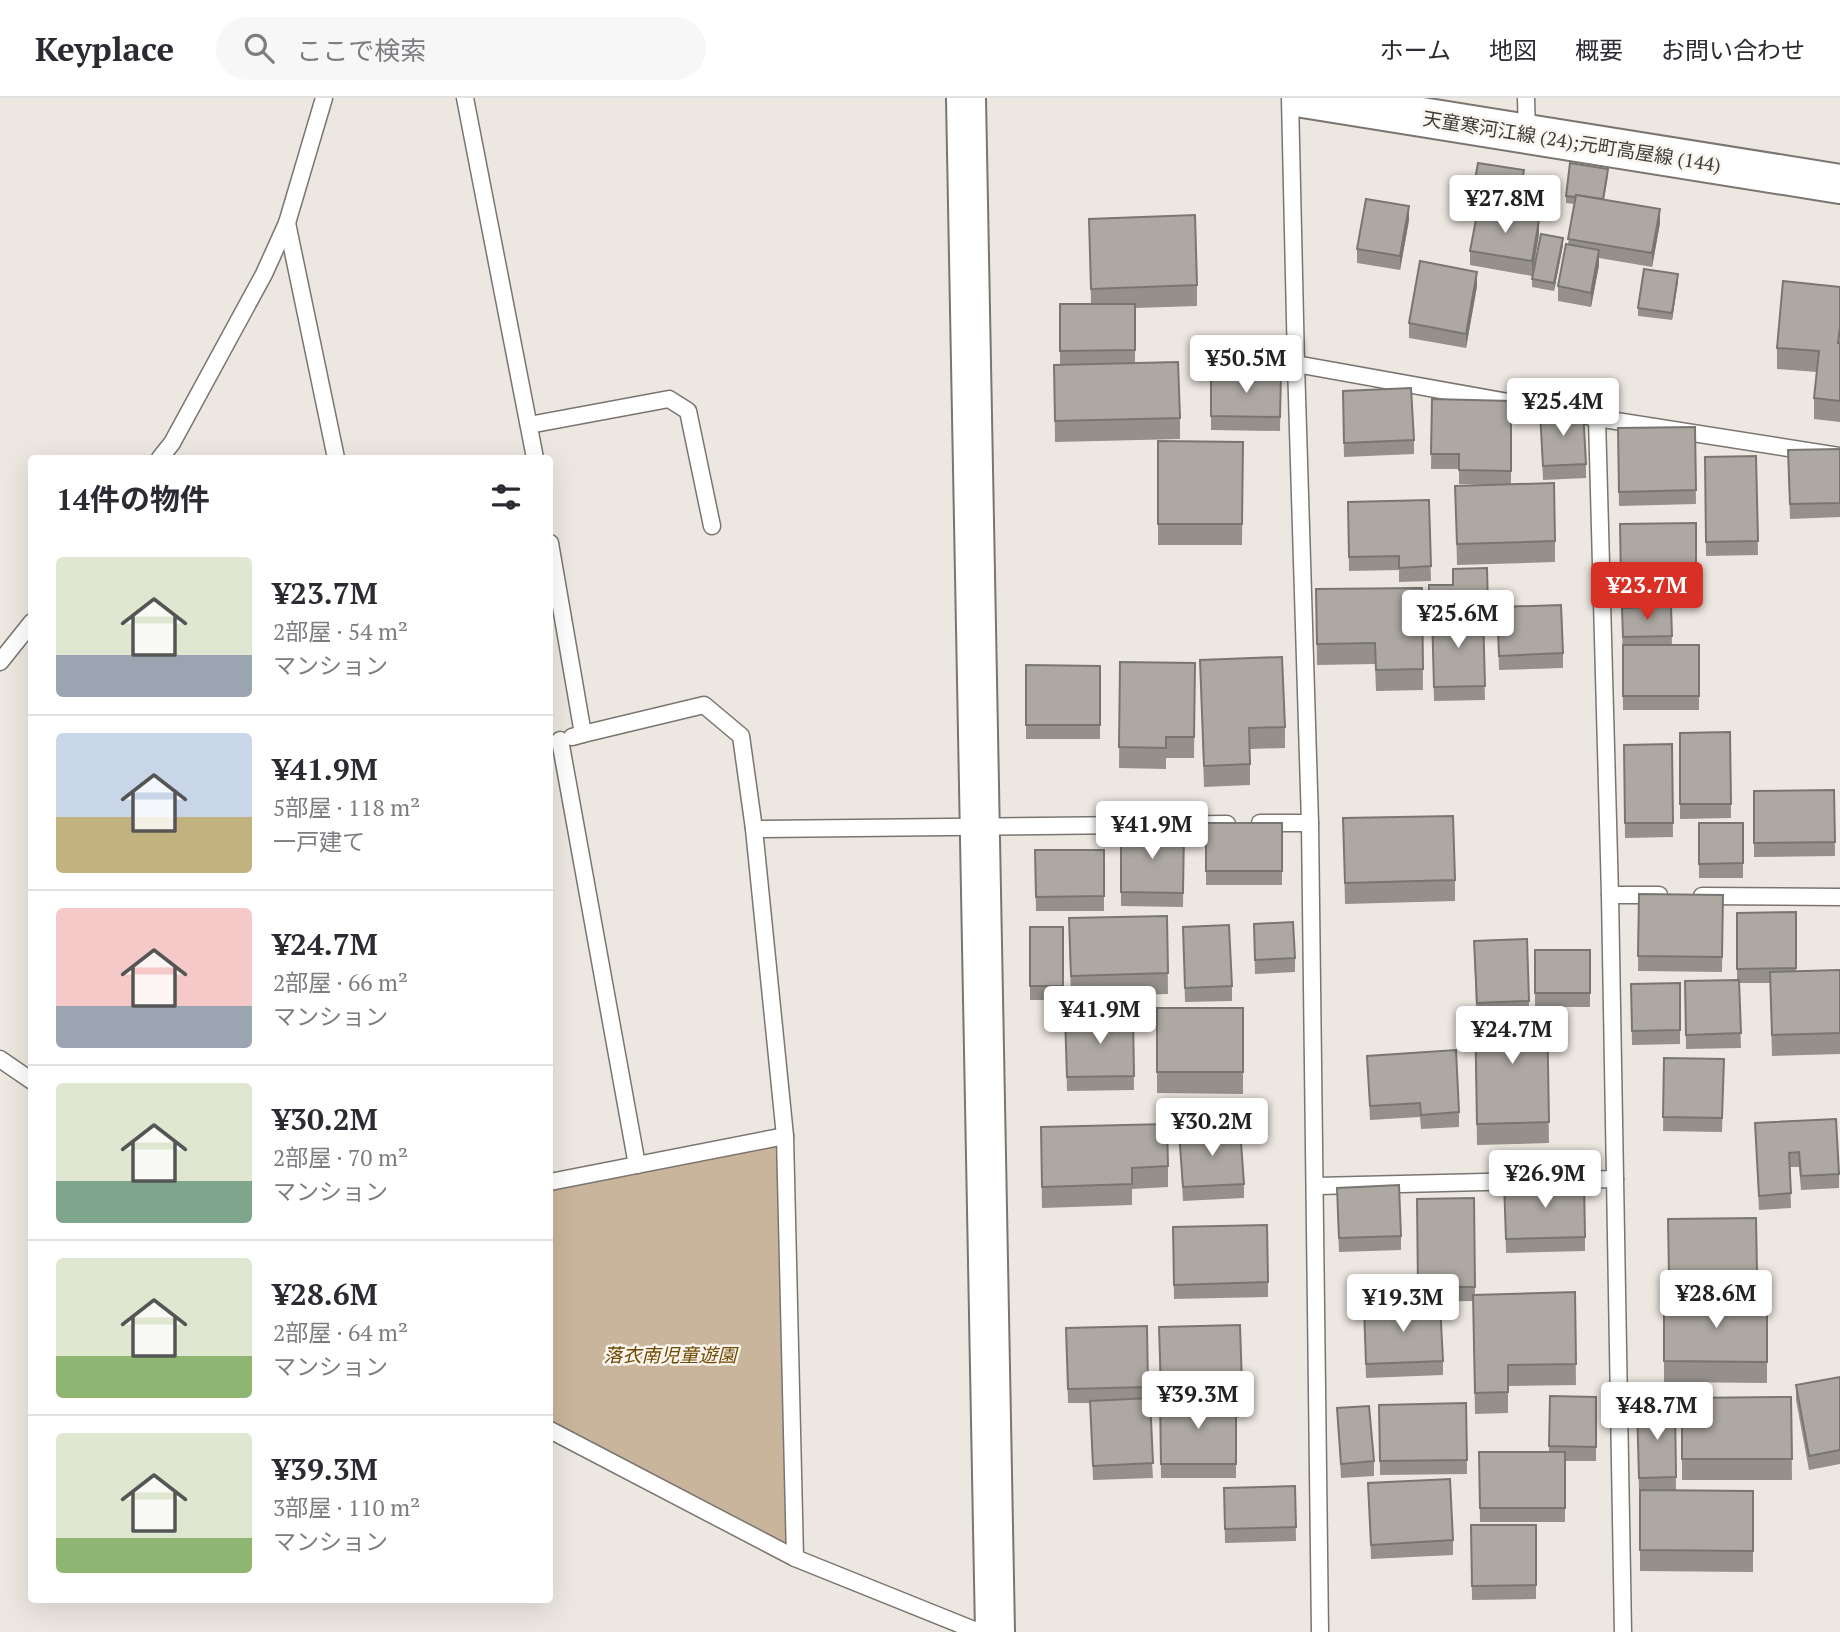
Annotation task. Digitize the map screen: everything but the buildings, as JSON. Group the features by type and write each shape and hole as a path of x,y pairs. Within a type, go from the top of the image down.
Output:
{"street":[{"path":"966,98 995,1632"},
{"name":"天童寒河江線 (24);元町高屋線 (144)","path":"1303,98 1527,116 1840,184"}],"lane":[{"path":"162,455 172,443 264,274 287,223 324,98"},
{"path":"465,98 534,455"},
{"path":"1290,98 1310,823 1317,1186 1320,1632"},
{"path":"287,223 335,455"},
{"path":"1296,364 1597,418 1840,456"},
{"path":"529,425 669,399 688,411 712,526"},
{"path":"1597,418 1610,895 1623,1632"},
{"path":"553,559 583,734"},
{"path":"0,662 28,627"},
{"path":"637,1165 555,741 704,705 741,736 754,829 785,1136 794,1558"},
{"path":"754,829 1310,823"},
{"path":"1610,895 1840,897"},
{"path":"0,1059 28,1078"},
{"path":"553,1181 785,1136"},
{"path":"1317,1186 1615,1179"},
{"path":"553,1432 794,1558 979,1632"}],"green space":[{"name":"落衣南児童遊園","path":"785,1136 795,1558 553,1432 553,1181"}]}
